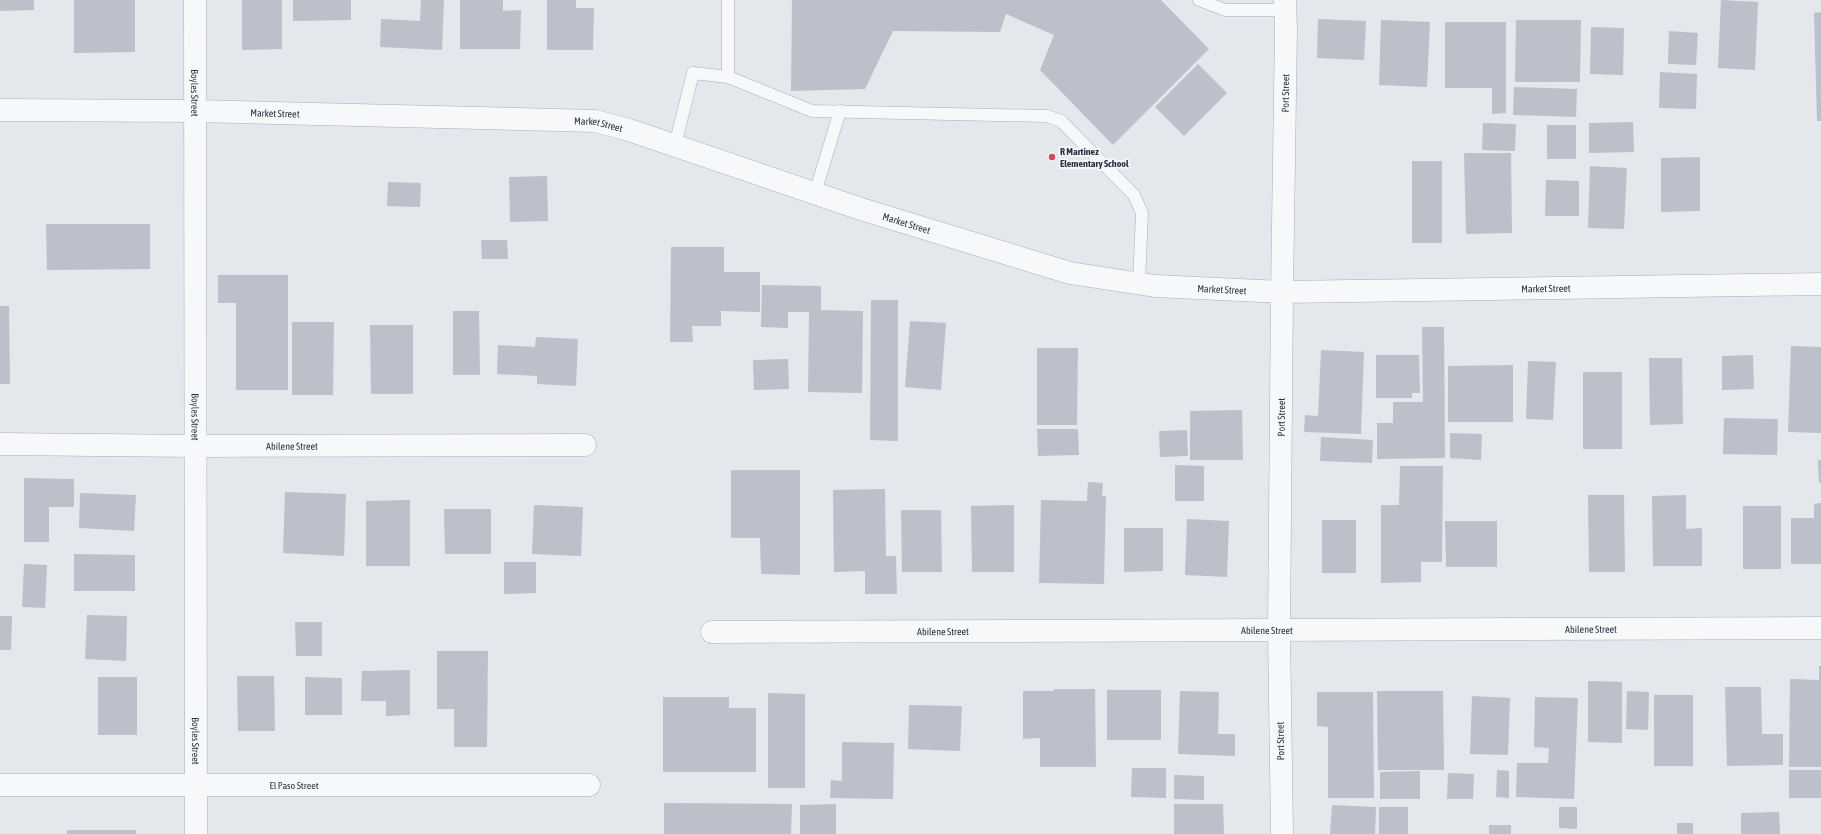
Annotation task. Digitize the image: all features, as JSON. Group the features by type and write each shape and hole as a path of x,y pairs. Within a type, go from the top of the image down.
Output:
{"street":[{"name":"Boyles Street","path":"195,0 196,834"},
{"name":"Port Street","path":"1282,834 1279,630 1285,5"},
{"name":"Market Street","path":"0,110 196,111 595,121 629,130 861,209 1070,273 1155,286 1282,292 1821,284"},
{"name":"Abilene Street","path":"0,444 196,446 585,445"},
{"name":"Abilene Street","path":"712,632 1821,628"},
{"name":"El Paso Street","path":"0,785 589,784"}],"lane":[{"path":"728,0 728,77"},
{"path":"1199,0 1225,10 1285,5"},
{"path":"675,146 693,73 728,77 812,111 1022,114 1047,116 1061,122 1134,195 1142,213 1139,284"},
{"path":"814,192 840,111"}],"building":[{"path":"0,0 34,0 34,10 0,11"},
{"path":"74,0 135,0 135,52 74,53"},
{"path":"242,0 282,0 282,49 242,50"},
{"path":"293,0 351,0 351,20 293,21"},
{"path":"421,0 444,0 442,50 380,47 381,19 420,21"},
{"path":"460,0 503,0 503,11 521,10 520,49 460,49"},
{"path":"547,0 576,0 576,8 594,8 593,50 547,50"},
{"path":"792,0 1161,0 1209,49 1113,145 1040,70 1054,35 1006,14 1000,32 893,31 865,89 791,91"},
{"path":"1721,0 1758,2 1755,70 1718,68"},
{"path":"1821,12 1821,121 1817,121 1814,13"},
{"path":"1318,19 1366,21 1364,60 1317,58"},
{"path":"1381,20 1430,22 1427,87 1379,85"},
{"path":"1516,20 1581,20 1580,82 1515,82"},
{"path":"1445,22 1506,22 1506,113 1492,114 1492,88 1445,88"},
{"path":"1591,27 1624,28 1623,75 1590,74"},
{"path":"1669,31 1698,33 1696,65 1668,64"},
{"path":"1198,64 1227,93 1184,136 1155,107"},
{"path":"1660,72 1697,74 1696,109 1659,108"},
{"path":"1514,87 1577,89 1576,117 1513,115"},
{"path":"1633,122 1634,152 1589,153 1589,123"},
{"path":"1483,123 1516,124 1515,151 1482,150"},
{"path":"1547,125 1576,125 1576,159 1547,159"},
{"path":"1464,153 1511,153 1512,233 1466,234"},
{"path":"1700,157 1700,211 1661,212 1661,158"},
{"path":"1412,161 1442,161 1442,243 1412,243"},
{"path":"1590,166 1627,168 1624,229 1588,228"},
{"path":"547,176 548,221 510,222 509,177"},
{"path":"1546,180 1579,181 1579,216 1545,216"},
{"path":"388,182 421,183 420,207 387,206"},
{"path":"46,224 150,224 150,269 47,270"},
{"path":"481,240 507,240 508,259 482,259"},
{"path":"671,247 724,247 724,272 760,272 760,312 721,311 721,326 692,326 693,342 670,342"},
{"path":"218,275 288,275 288,390 236,390 236,303 218,303"},
{"path":"762,285 821,286 821,310 863,311 862,393 808,392 809,312 788,312 788,328 761,327"},
{"path":"871,300 898,300 898,441 870,440"},
{"path":"0,306 9,306 10,384 0,384"},
{"path":"453,311 479,311 480,375 453,375"},
{"path":"910,321 946,323 941,390 905,387"},
{"path":"292,322 334,322 333,395 292,395"},
{"path":"370,325 413,325 413,394 371,394"},
{"path":"1422,327 1444,327 1445,458 1377,459 1377,423 1393,423 1393,402 1423,402"},
{"path":"536,337 578,339 576,386 537,384 537,376 497,374 498,345 535,347"},
{"path":"1791,346 1821,347 1821,433 1788,432"},
{"path":"1037,348 1078,348 1077,425 1037,425"},
{"path":"1321,350 1364,352 1361,434 1304,432 1305,415 1318,416"},
{"path":"1376,355 1419,355 1420,393 1412,393 1412,398 1376,398"},
{"path":"1753,355 1754,389 1722,390 1722,356"},
{"path":"1649,358 1682,358 1683,424 1650,425"},
{"path":"788,359 789,389 754,390 753,360"},
{"path":"1528,361 1556,362 1553,420 1526,419"},
{"path":"1513,365 1513,422 1448,422 1448,366"},
{"path":"1583,372 1622,372 1622,449 1583,449"},
{"path":"1242,410 1243,460 1190,460 1190,411"},
{"path":"1724,418 1778,419 1777,455 1723,454"},
{"path":"1037,429 1078,429 1079,455 1038,456"},
{"path":"1187,430 1188,456 1160,457 1159,431"},
{"path":"1450,433 1482,434 1481,460 1450,458"},
{"path":"1321,437 1373,440 1372,463 1320,461"},
{"path":"1818,460 1821,460 1821,483 1819,483"},
{"path":"1175,465 1204,466 1204,501 1175,501"},
{"path":"1400,466 1443,466 1442,562 1421,562 1421,582 1381,583 1381,505 1399,505"},
{"path":"731,470 800,470 800,575 761,574 760,538 731,538"},
{"path":"24,478 74,479 74,507 49,507 49,542 24,542"},
{"path":"1088,482 1103,483 1102,496 1106,496 1104,584 1039,583 1041,500 1087,501"},
{"path":"885,489 886,556 896,556 897,594 865,594 865,571 834,572 833,490"},
{"path":"285,492 346,494 344,556 283,553"},
{"path":"80,493 136,495 134,531 79,528"},
{"path":"1588,495 1624,495 1625,572 1589,572"},
{"path":"1686,495 1686,529 1702,528 1702,566 1653,566 1652,496"},
{"path":"410,500 410,566 366,566 366,501"},
{"path":"1821,503 1821,564 1791,564 1791,518 1814,518 1814,504"},
{"path":"534,505 583,507 581,556 532,554"},
{"path":"1014,505 1014,572 972,572 971,506"},
{"path":"1743,506 1781,506 1781,569 1743,569"},
{"path":"444,509 491,509 491,554 445,554"},
{"path":"901,510 941,510 942,572 902,572"},
{"path":"1187,519 1229,521 1227,577 1185,575"},
{"path":"1322,520 1356,520 1356,573 1322,573"},
{"path":"1445,521 1497,521 1497,567 1446,567"},
{"path":"1124,528 1163,528 1163,571 1124,572"},
{"path":"74,554 135,555 135,591 74,591"},
{"path":"504,562 536,562 536,593 504,594"},
{"path":"24,564 47,565 45,608 22,607"},
{"path":"87,615 127,616 126,661 85,659"},
{"path":"0,616 12,616 11,650 0,650"},
{"path":"295,622 322,622 322,656 296,656"},
{"path":"437,651 488,651 487,747 454,747 454,709 437,709"},
{"path":"1819,666 1821,666 1821,767 1789,767 1790,679 1819,680"},
{"path":"410,670 410,715 386,716 386,701 361,701 362,671"},
{"path":"237,676 274,676 275,731 238,731"},
{"path":"98,677 137,677 137,735 98,735"},
{"path":"305,677 342,678 342,715 305,715"},
{"path":"1588,681 1622,682 1622,743 1588,742"},
{"path":"1725,687 1761,687 1762,734 1783,734 1783,765 1727,766"},
{"path":"1054,689 1095,689 1096,767 1040,767 1040,738 1023,739 1023,691 1054,691"},
{"path":"1107,690 1161,690 1161,740 1107,740"},
{"path":"1180,691 1219,692 1218,734 1235,734 1235,756 1178,754"},
{"path":"1377,691 1443,691 1444,770 1378,770"},
{"path":"1627,691 1649,692 1648,730 1626,729"},
{"path":"1317,692 1373,692 1374,798 1328,798 1328,727 1317,726"},
{"path":"768,693 805,694 805,788 768,788"},
{"path":"1654,695 1693,695 1693,766 1654,766"},
{"path":"1472,696 1510,698 1508,755 1470,754"},
{"path":"663,697 729,697 729,708 756,708 756,772 663,772"},
{"path":"1535,697 1578,698 1574,799 1516,797 1517,763 1548,763 1549,748 1534,747"},
{"path":"909,705 962,706 960,751 908,749"},
{"path":"842,742 894,743 893,799 830,798 831,780 842,781"},
{"path":"1132,768 1166,768 1166,798 1131,797"},
{"path":"1497,770 1509,771 1509,798 1496,797"},
{"path":"1789,770 1821,770 1821,798 1789,798"},
{"path":"1420,771 1420,799 1380,799 1380,772"},
{"path":"1448,773 1474,774 1473,799 1447,799"},
{"path":"1174,775 1204,776 1204,800 1174,799"},
{"path":"664,803 792,804 791,834 664,834"},
{"path":"836,804 836,834 800,834 800,805"},
{"path":"1174,804 1223,804 1224,834 1174,834"},
{"path":"1332,805 1376,807 1375,834 1330,834"},
{"path":"1379,807 1408,807 1408,834 1379,834"},
{"path":"1559,807 1577,807 1577,829 1559,828"},
{"path":"1779,812 1780,834 1741,834 1741,813"},
{"path":"1677,823 1693,823 1693,834 1677,834"},
{"path":"1489,825 1511,825 1511,834 1489,834"},
{"path":"67,830 136,830 136,834 67,834"}],"place":[{"name":"R Martinez Elementary School","path":"1052,157"}]}
